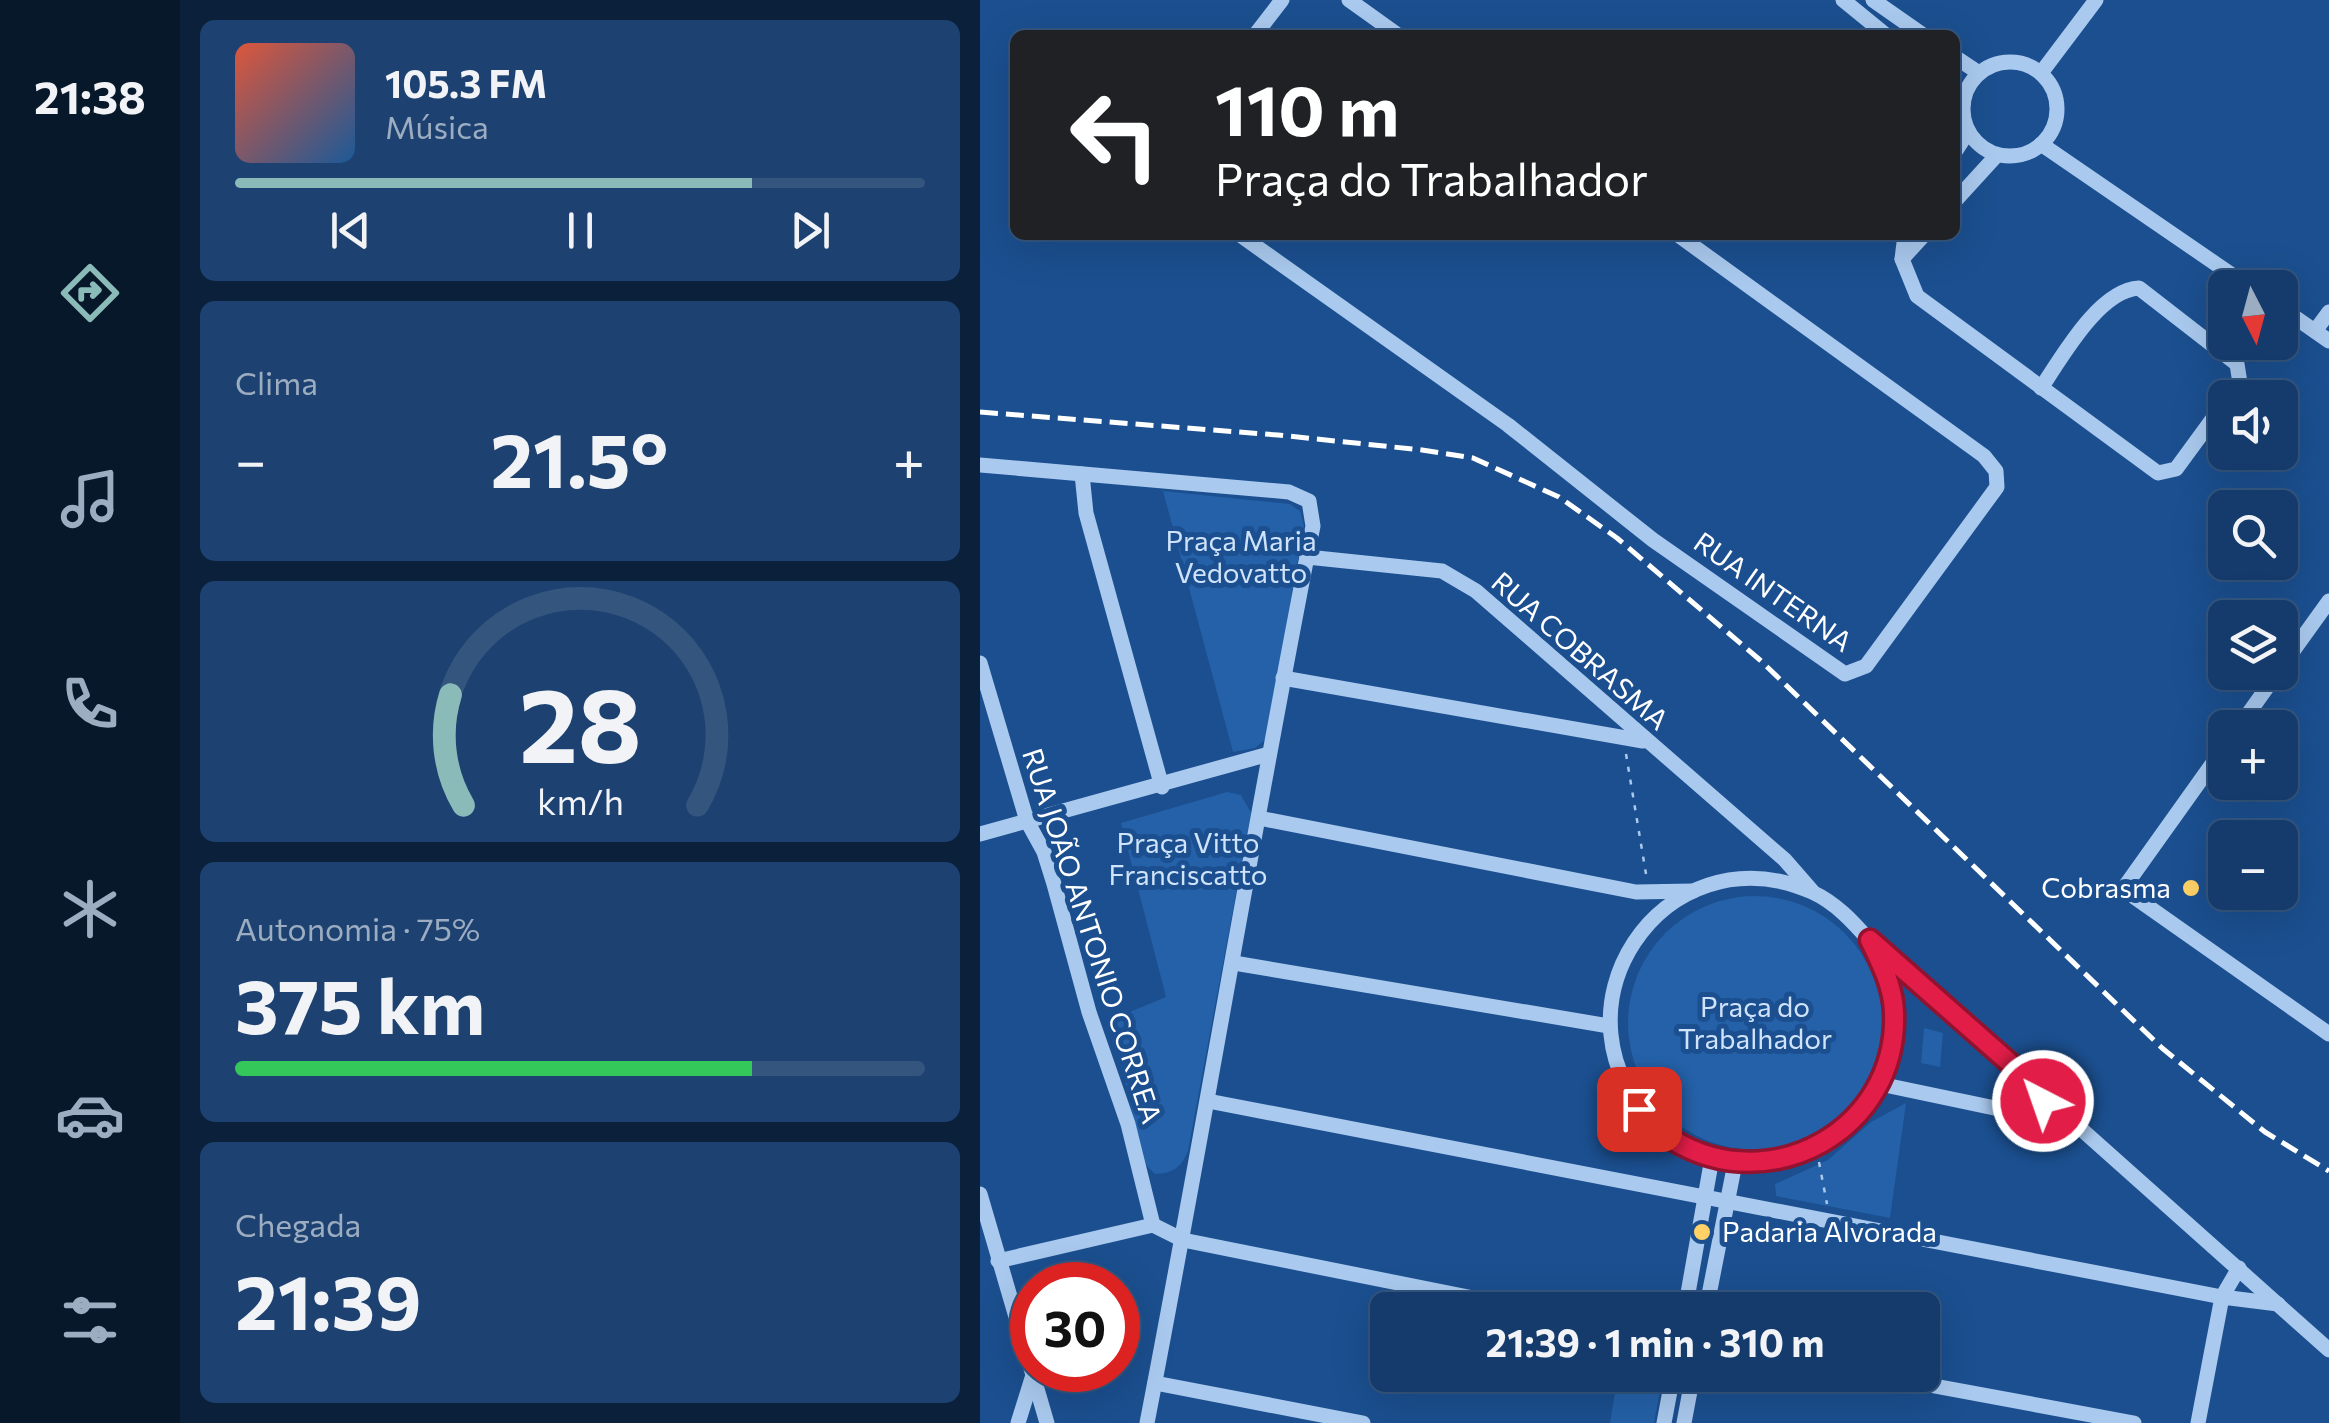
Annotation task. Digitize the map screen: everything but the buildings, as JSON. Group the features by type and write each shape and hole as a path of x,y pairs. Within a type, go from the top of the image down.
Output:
{"street":[{"path":"1259,30 1282,0"},
{"path":"1349,0 1391,30"},
{"path":"1843,0 1880,30"},
{"path":"1872,0 1916,30"},
{"path":"2041,73 2096,0"},
{"path":"1960,60 1978,73"},
{"path":"1960,94 1978,73 1998,62 2021,62 2041,73 2053,89 2058,108 2053,128 2041,144 2020,155 1997,154 1980,146 1968,132 1960,102"},
{"path":"1960,144 1968,132"},
{"path":"2041,144 2225,270"},
{"path":"1960,195 1997,154"},
{"name":"RUA INTERNA","path":"1247,240 1508,425 1653,540 1844,674 1866,666 1997,487 1996,471 1984,456 1685,240"},
{"path":"1904,240 1902,258 1916,296 2158,473 2176,470 2208,426"},
{"path":"1902,258 1919,240"},
{"path":"2041,388 2096,312 2124,289 2139,288 2236,364 2239,380"},
{"path":"2298,319 2322,336 2329,312"},
{"path":"980,466 1289,492 1309,501 1313,526 1184,1240 1147,1423"},
{"path":"1082,474 1086,513 1162,786"},
{"name":"RUA COBRASMA","path":"1307,557 1442,571 1476,591 1785,860 1813,892"},
{"path":"2298,644 2329,601"},
{"name":"RUA JOÃO ANTONIO CORREA","path":"980,663 1027,821 1044,852 1054,884 1090,1012 1128,1124 1154,1226"},
{"path":"1283,678 1646,742"},
{"path":"980,834 1269,754"},
{"path":"2208,770 2123,888 2329,1034"},
{"path":"1259,818 1642,891 1694,891 1734,880 1776,881 1813,892 1844,913 2329,1350"},
{"path":"1776,881 1785,860"},
{"path":"1642,891 1644,918 1611,993 1608,1026 1617,1070 1639,1109 1672,1139 1712,1158 1763,1163 1816,1148 1853,1121 1880,1084 1892,1048 1894,1011 1887,974 1870,940"},
{"path":"1639,933 1664,909 1694,891"},
{"path":"1234,963 1608,1026"},
{"path":"1880,1084 2080,1126"},
{"path":"2025,1114 2038,1107 2045,1094"},
{"path":"1208,1101 1704,1199 2222,1297 2278,1304"},
{"path":"1687,1292 1712,1158"},
{"path":"1710,1292 1735,1162"},
{"path":"980,1194 983,1217 1010,1299"},
{"path":"998,1260 1154,1226 1184,1240 1443,1292"},
{"path":"2198,1423 2222,1297 2239,1268"},
{"path":"1155,1383 1362,1423"},
{"path":"1940,1387 2134,1423"},
{"path":"1018,1423 1028,1392"},
{"path":"1038,1392 1047,1423"},
{"path":"1664,1423 1670,1392"},
{"path":"1684,1423 1690,1392"}],"path":[{"path":"1624,738 1642,891"},
{"path":"1816,1148 1828,1220"}],"green space":[{"name":"Praça Maria Vedovatto","path":"1163,491 1290,504 1300,511 1304,526 1266,739 1255,748 1233,752"},
{"name":"Praça Vitto Franciscatto","path":"1227,792 1241,795 1251,813 1188,1151 1176,1168 1155,1174 1145,1164 1110,1020 1166,997 1121,823"},
{"name":"Praça do Trabalhador","path":"1755,896 1803,906 1845,933 1872,975 1882,1023 1872,1071 1845,1113 1803,1140 1755,1150 1707,1140 1665,1113 1638,1071 1628,1023 1638,975 1665,933 1707,906"},
{"path":"1924,1028 1943,1033 1940,1067 1921,1063"},
{"path":"1906,1103 1890,1218 1776,1196 1775,1184 1828,1160 1871,1122"},
{"path":"1615,1392 1660,1392 1654,1423 1610,1423"}],"railway":[{"path":"980,412 1422,450 1473,458 1559,497 1617,538 1760,660 2162,1048 2265,1132 2329,1171"}],"place":[{"name":"Cobrasma","path":"2191,888"},
{"name":"Padaria Alvorada","path":"1702,1232"}],"route":[{"path":"1639,1109 1672,1139 1712,1158 1735,1162 1763,1163 1790,1158 1836,1136 1868,1104 1880,1084 1892,1048 1894,1011 1887,974 1870,940 2045,1094 2043,1101"}]}
